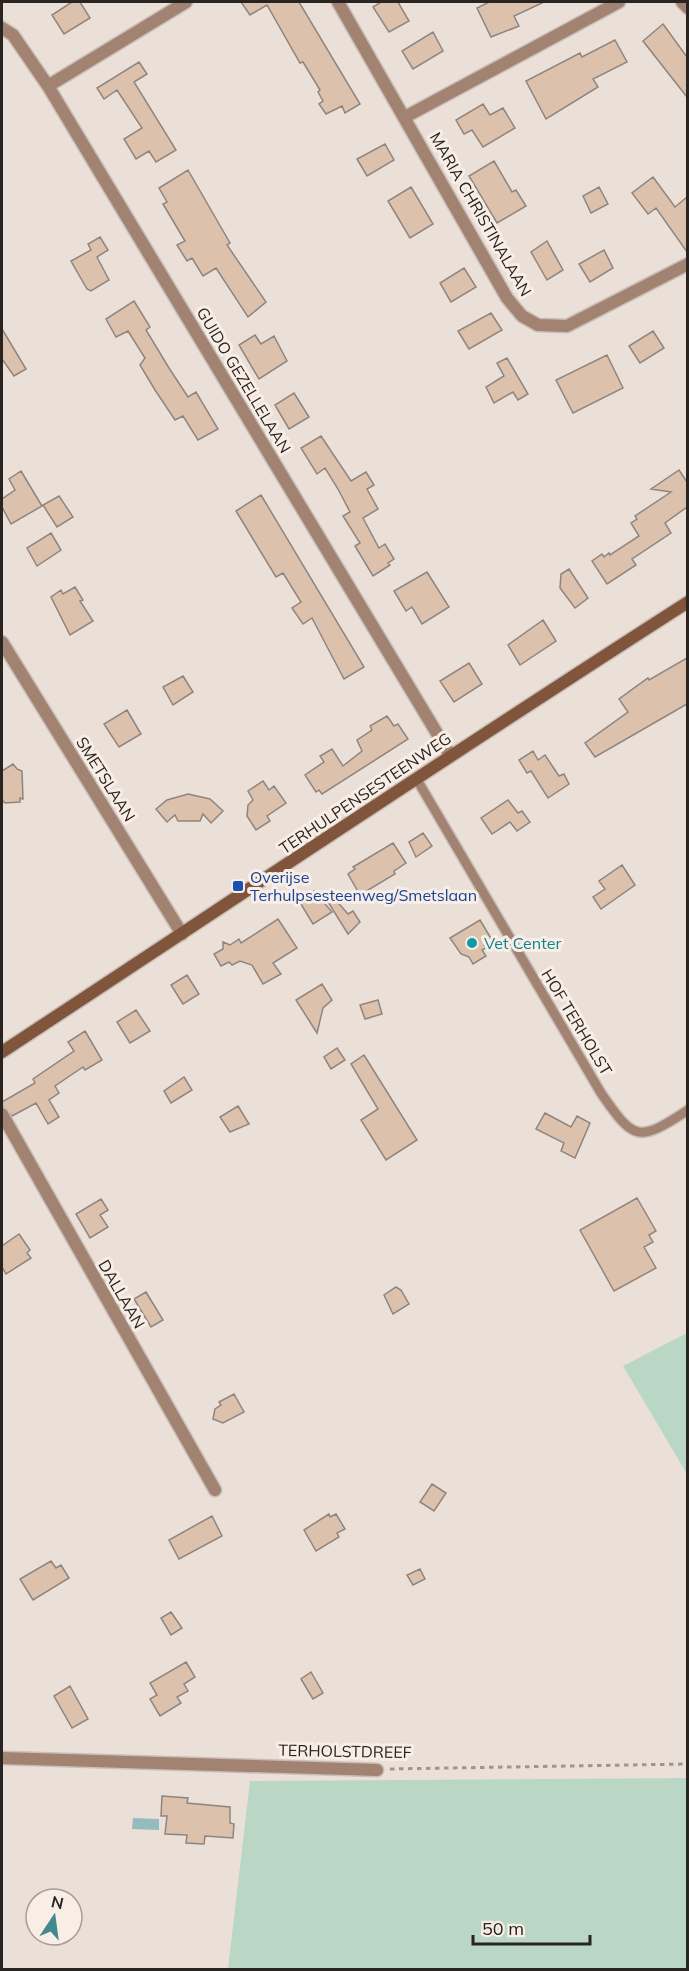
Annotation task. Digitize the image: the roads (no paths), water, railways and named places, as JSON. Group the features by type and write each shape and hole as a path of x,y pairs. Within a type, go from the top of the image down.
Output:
{"main road":[{"name":"TERHULPENSESTEENWEG","path":"2,1052 311,851 450,755 687,602"}],"street":[{"path":"48,86 186,2"},
{"name":"MARIA CHRISTINALAAN","path":"338,2 507,298 522,316 538,325 567,326 687,264"},
{"path":"405,117 619,2"},
{"path":"682,2 687,9"},
{"name":"GUIDO GEZELLELAAN","path":"2,28 13,35 48,86 450,755"},
{"name":"SMETSLAAN","path":"2,642 182,934"},
{"name":"DALLAAN","path":"2,1114 215,1490"},
{"name":"TERHOLSTDREEF","path":"2,1758 377,1770"}],"lane":[{"name":"HOF TERHOLST","path":"416,778 602,1093 624,1126 641,1134 659,1129 687,1110"}],"water":[{"path":"133,1818 159,1819 159,1830 132,1829"}],"place":[{"name":"Overijse Terhulpsesteenweg/Smetslaan","path":"238,886"},
{"name":"Vet Center","path":"472,943"}]}
